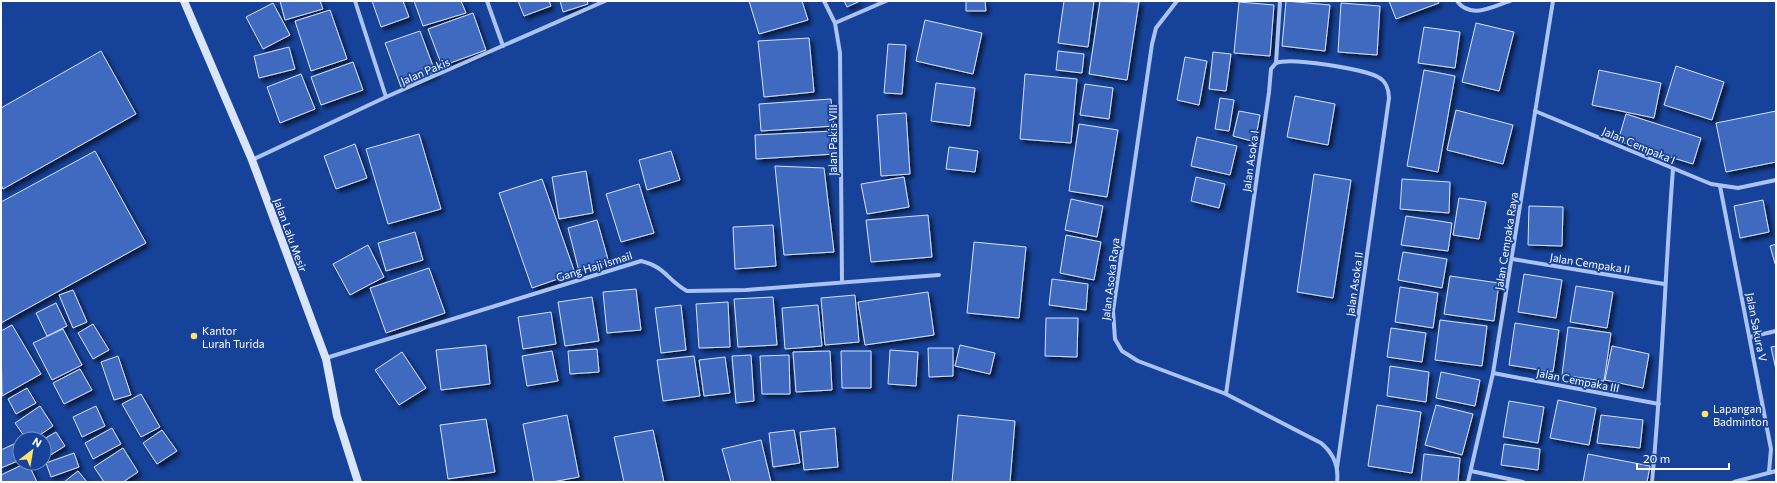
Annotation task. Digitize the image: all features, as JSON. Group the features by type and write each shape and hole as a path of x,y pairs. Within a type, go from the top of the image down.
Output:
{"street":[{"name":"Jalan Lalu Mesir","path":"184,1 252,160 326,358 337,416 358,482"},
{"path":"355,1 386,97"},
{"path":"487,1 503,46"},
{"name":"Jalan Pakis","path":"252,160 386,97 605,1"},
{"name":"Jalan Pakis VIII","path":"824,1 835,23 840,53 842,282"},
{"path":"835,23 886,1"},
{"name":"Jalan Asoka Raya","path":"1177,1 1156,28 1152,44 1113,311 1115,339 1122,351 1138,361 1226,394 1321,443 1333,456 1337,468 1337,482"},
{"name":"Jalan Asoka I","path":"1226,394 1269,92 1270,74 1276,63 1280,1"},
{"path":"1457,1 1463,7 1473,11 1480,11 1510,1"},
{"name":"Jalan Cempaka Raya","path":"1468,482 1493,373 1553,1"},
{"name":"Jalan Asoka II","path":"1276,63 1288,60 1320,64 1377,77 1387,87 1389,102 1337,468"},
{"name":"Jalan Cempaka I","path":"1535,111 1720,186 1738,188 1776,180"},
{"path":"1652,482 1659,404 1664,284 1673,168"},
{"name":"Jalan Sakura V","path":"1720,186 1772,449 1769,472"},
{"name":"Jalan Cempaka II","path":"1512,259 1664,284"},
{"name":"Gang Haji Ismail","path":"326,358 641,261 655,264 680,287 687,291 746,290 939,275"},
{"path":"1750,337 1776,331"},
{"name":"Jalan Cempaka III","path":"1493,373 1659,404"},
{"path":"1471,471 1523,482"},
{"path":"1734,482 1776,471"}],"building":[{"path":"280,1 320,1 323,9 285,20"},
{"path":"372,1 403,1 409,17 381,27"},
{"path":"414,1 461,1 466,13 423,26"},
{"path":"518,1 549,1 551,6 524,16"},
{"path":"560,1 587,1 588,4 563,12"},
{"path":"749,1 802,1 808,20 759,34"},
{"path":"844,1 860,1 847,7"},
{"path":"966,1 985,1 986,11 966,11"},
{"path":"1064,1 1094,1 1088,47 1058,43"},
{"path":"1100,1 1139,2 1127,80 1089,74"},
{"path":"1286,1 1330,5 1325,51 1282,46"},
{"path":"1389,1 1438,1 1439,3 1396,19"},
{"path":"1239,2 1274,5 1270,56 1234,53"},
{"path":"273,3 290,35 263,49 246,17"},
{"path":"1341,3 1380,6 1377,55 1338,52"},
{"path":"330,10 347,59 311,71 295,21"},
{"path":"473,13 486,50 442,66 428,29"},
{"path":"925,20 982,33 973,74 916,61"},
{"path":"1476,23 1514,32 1499,91 1462,82"},
{"path":"1424,27 1460,32 1455,68 1418,63"},
{"path":"420,31 436,74 401,87 385,43"},
{"path":"809,38 814,92 764,97 758,41"},
{"path":"888,44 906,45 902,94 884,93"},
{"path":"289,47 295,69 259,78 254,56"},
{"path":"101,51 136,114 3,189 1,185 1,108"},
{"path":"1058,51 1084,54 1082,73 1056,70"},
{"path":"1213,52 1231,54 1226,91 1209,89"},
{"path":"1185,57 1207,61 1199,105 1177,100"},
{"path":"353,62 363,90 321,105 311,77"},
{"path":"1676,66 1724,82 1712,120 1664,105"},
{"path":"1424,70 1455,76 1438,172 1407,166"},
{"path":"1599,70 1661,83 1654,118 1592,105"},
{"path":"301,74 315,109 280,123 267,87"},
{"path":"1025,74 1077,79 1071,143 1020,139"},
{"path":"936,83 975,88 970,126 931,121"},
{"path":"1085,84 1113,88 1109,119 1080,115"},
{"path":"1295,96 1335,104 1328,145 1287,137"},
{"path":"1220,98 1234,100 1229,131 1215,129"},
{"path":"831,99 834,126 761,131 759,104"},
{"path":"1456,110 1513,125 1503,164 1447,150"},
{"path":"1239,111 1260,115 1255,142 1233,136"},
{"path":"1776,111 1776,162 1726,172 1716,123"},
{"path":"906,113 910,174 881,176 877,115"},
{"path":"1626,114 1701,138 1693,164 1618,141"},
{"path":"1079,124 1118,130 1107,197 1069,191"},
{"path":"833,131 835,154 756,159 755,135"},
{"path":"419,134 441,209 388,224 366,149"},
{"path":"1197,137 1237,146 1230,175 1191,166"},
{"path":"355,144 367,178 336,189 324,156"},
{"path":"949,147 978,151 975,172 946,169"},
{"path":"95,151 146,243 1,323 1,202"},
{"path":"671,151 680,180 647,190 639,160"},
{"path":"775,166 824,168 834,252 784,255"},
{"path":"586,171 593,213 559,219 552,177"},
{"path":"1314,174 1351,180 1333,298 1297,292"},
{"path":"904,177 909,207 867,214 861,184"},
{"path":"1196,177 1225,184 1219,208 1191,201"},
{"path":"542,179 575,273 532,288 499,193"},
{"path":"1402,179 1450,182 1449,213 1400,209"},
{"path":"639,184 654,233 621,242 606,194"},
{"path":"1459,198 1486,202 1479,239 1453,235"},
{"path":"1071,199 1103,206 1097,237 1065,230"},
{"path":"1763,200 1769,232 1740,238 1734,206"},
{"path":"1529,206 1563,207 1562,246 1528,245"},
{"path":"928,215 932,257 871,262 866,220"},
{"path":"1406,216 1452,223 1448,251 1401,245"},
{"path":"597,220 609,263 579,271 568,228"},
{"path":"773,225 776,266 735,269 733,227"},
{"path":"415,232 423,260 386,271 378,243"},
{"path":"1066,235 1101,242 1094,280 1060,273"},
{"path":"974,242 1026,247 1019,318 967,313"},
{"path":"1776,244 1776,267 1770,246"},
{"path":"368,245 384,277 350,295 333,264"},
{"path":"1403,252 1447,259 1442,288 1398,280"},
{"path":"429,268 445,313 386,333 370,288"},
{"path":"1524,274 1562,280 1556,318 1518,312"},
{"path":"1450,276 1499,283 1494,321 1444,314"},
{"path":"1052,279 1088,284 1086,310 1049,305"},
{"path":"1576,286 1613,292 1607,328 1570,322"},
{"path":"1400,287 1438,293 1433,328 1395,322"},
{"path":"636,289 641,330 607,333 603,292"},
{"path":"73,290 87,322 73,328 59,295"},
{"path":"928,292 934,335 865,345 858,302"},
{"path":"855,295 859,342 825,345 821,298"},
{"path":"592,297 599,341 565,346 558,302"},
{"path":"773,297 777,345 738,347 734,299"},
{"path":"728,302 730,347 699,348 696,304"},
{"path":"56,303 67,326 47,336 36,313"},
{"path":"681,305 686,350 661,353 655,308"},
{"path":"818,305 822,346 785,349 782,308"},
{"path":"551,312 556,344 523,349 518,317"},
{"path":"1046,318 1078,318 1077,357 1045,356"},
{"path":"1440,320 1487,326 1482,366 1435,360"},
{"path":"1515,323 1559,330 1553,372 1509,365"},
{"path":"93,324 109,350 93,359 78,333"},
{"path":"12,325 41,374 2,396 1,331"},
{"path":"1568,327 1611,333 1604,381 1562,375"},
{"path":"1391,328 1426,333 1422,362 1387,357"},
{"path":"63,329 82,365 52,380 33,343"},
{"path":"486,345 490,384 441,390 436,350"},
{"path":"960,345 995,353 990,374 955,366"},
{"path":"1612,346 1649,354 1643,388 1605,380"},
{"path":"1776,346 1776,370 1771,347"},
{"path":"928,348 953,348 953,376 929,377"},
{"path":"597,349 599,372 570,374 568,351"},
{"path":"890,350 918,352 916,386 888,384"},
{"path":"552,351 558,381 527,386 522,356"},
{"path":"830,351 832,390 796,392 793,352"},
{"path":"841,351 871,351 871,388 842,388"},
{"path":"402,352 426,388 399,405 375,370"},
{"path":"751,355 754,401 736,403 732,356"},
{"path":"789,355 790,394 762,394 760,356"},
{"path":"118,356 131,395 114,400 101,362"},
{"path":"694,356 700,396 663,401 657,360"},
{"path":"725,357 730,393 704,396 699,360"},
{"path":"1390,366 1429,372 1426,402 1387,396"},
{"path":"80,369 92,390 64,404 53,383"},
{"path":"1441,372 1480,380 1475,406 1436,398"},
{"path":"27,388 36,403 16,414 8,399"},
{"path":"141,394 160,427 141,437 122,404"},
{"path":"1558,400 1596,408 1589,445 1550,438"},
{"path":"1509,401 1544,407 1538,443 1503,437"},
{"path":"1377,405 1421,412 1412,473 1368,466"},
{"path":"1436,405 1473,414 1462,455 1425,445"},
{"path":"40,406 53,426 46,431 20,431 15,423"},
{"path":"96,406 105,426 82,437 73,417"},
{"path":"567,415 579,477 552,482 534,482 523,424"},
{"path":"958,415 1015,421 1010,482 952,482"},
{"path":"1601,415 1643,420 1640,448 1597,443"},
{"path":"486,419 495,472 448,479 440,425"},
{"path":"112,428 121,444 93,459 85,443"},
{"path":"835,428 838,467 804,470 800,432"},
{"path":"162,430 177,451 157,464 143,443"},
{"path":"653,430 664,482 624,482 614,437"},
{"path":"794,430 800,463 773,467 769,433"},
{"path":"56,432 65,446 52,454 52,434"},
{"path":"761,440 771,482 731,482 722,449"},
{"path":"1504,444 1540,449 1538,470 1501,465"},
{"path":"12,445 12,463 1,468 1,450"},
{"path":"123,448 138,472 123,482 104,482 94,467"},
{"path":"74,453 79,467 51,477 49,471 52,471 52,461"},
{"path":"1424,454 1460,458 1458,482 1421,482"},
{"path":"1588,454 1650,466 1647,482 1583,482"},
{"path":"12,470 12,471 32,471 37,482 1,482 1,475"},
{"path":"78,471 87,482 64,482"}],"place":[{"name":"Kantor Lurah Turida","path":"194,336"},
{"name":"Lapangan Badminton","path":"1705,414"}]}
